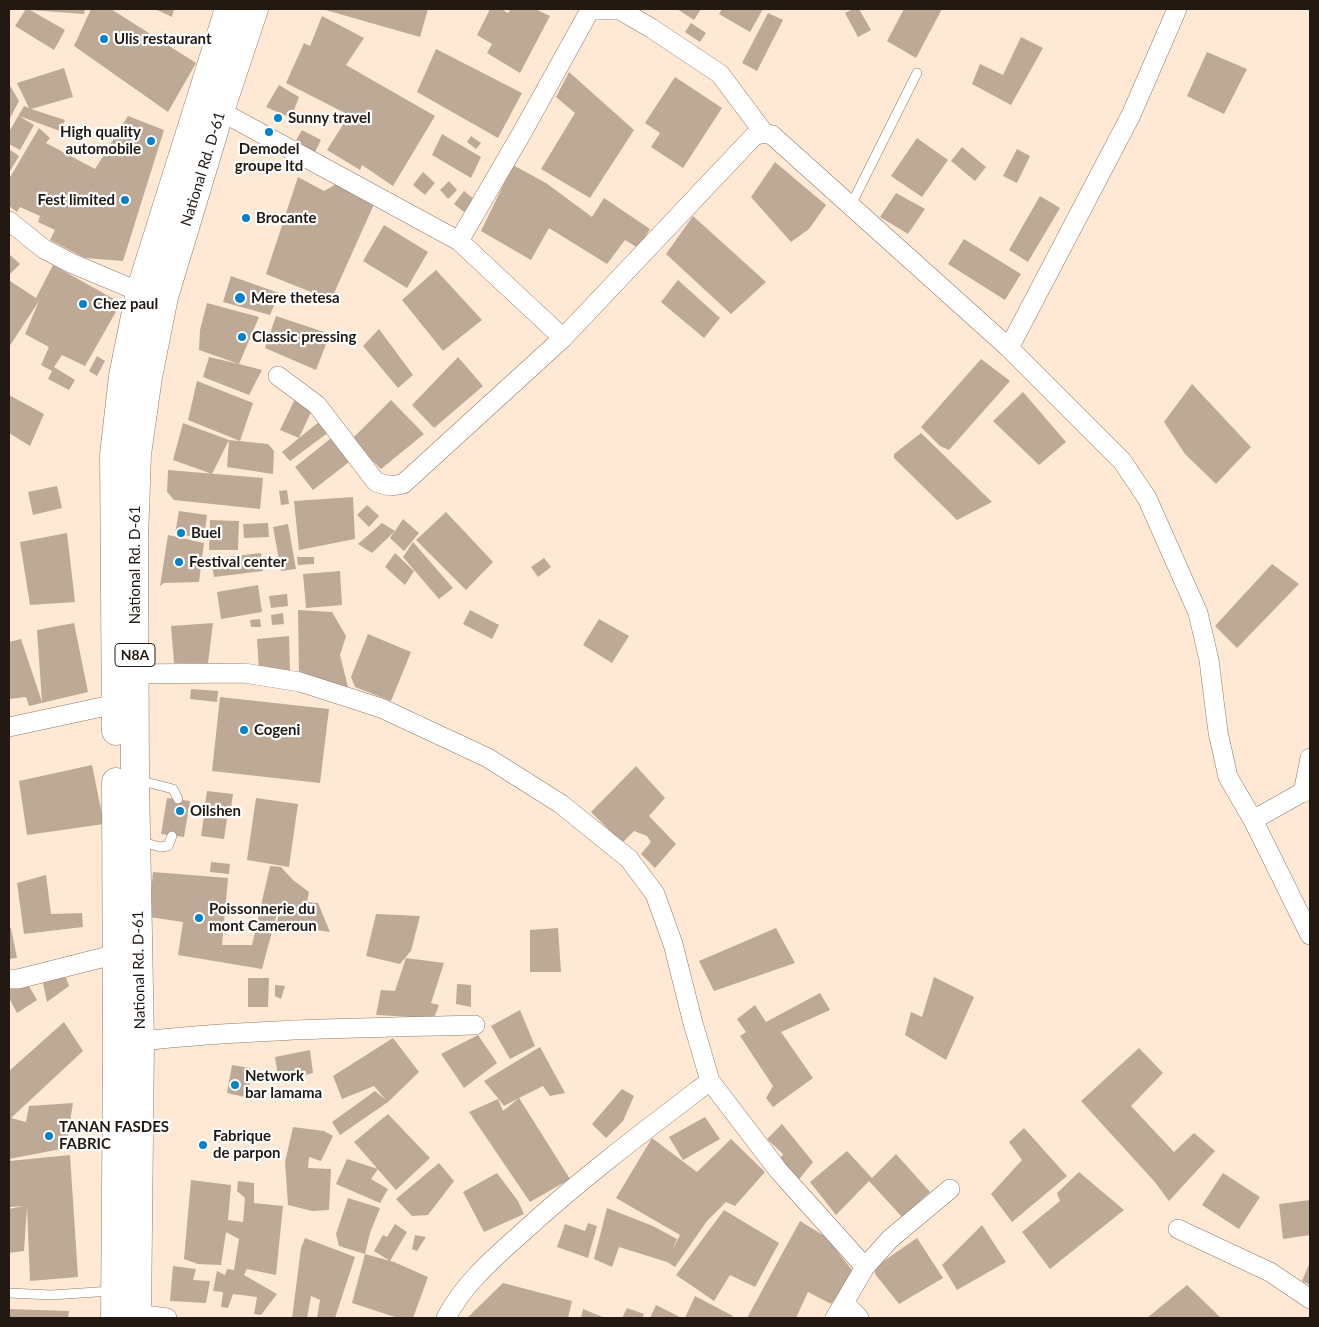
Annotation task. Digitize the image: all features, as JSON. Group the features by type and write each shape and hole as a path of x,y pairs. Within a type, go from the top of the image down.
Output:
{"highway":[{"name":"National Rd. D-61","path":"130,1317 140,1041 135,780 125,674 114,455 123,376 140,292 229,9"},
{"name":"National Rd. D-61","path":"130,1317 115,1291 116,704 125,674 134,539 137,454 148,376 164,297 220,111 254,9"}],"street":[{"path":"1009,348 1131,115 1178,9"},
{"path":"459,241 590,10 620,10 651,28 720,74 764,133"},
{"path":"220,111 459,241 563,338"},
{"path":"278,376 317,405 376,482 390,486 403,484 563,338 754,136 764,133 772,135 1009,348 1122,461 1147,498 1198,613 1210,660 1218,732 1228,776 1310,935"},
{"path":"9,221 44,249 71,263 140,292"},
{"path":"125,674 244,674 300,682 381,708 399,716 488,758 561,804 629,859 655,894 673,944 693,1024 710,1081 778,1170 865,1267"},
{"path":"9,727 116,704"},
{"path":"1252,820 1307,790 1310,758"},
{"path":"9,979 117,954"},
{"path":"140,1041 210,1034 357,1027 475,1025"},
{"path":"446,1318 452,1306 484,1266 549,1208 616,1153 710,1081"},
{"path":"859,1318 840,1311 865,1267 890,1239 950,1188"},
{"path":"1178,1229 1270,1272 1310,1299"},
{"path":"130,1317 167,1318"}],"lane":[{"path":"851,205 917,73"},
{"path":"135,780 173,789 178,799"},
{"path":"136,841 160,847 168,846 172,836"},
{"path":"9,1293 51,1295 115,1291"}],"building":[{"path":"26,9 85,9 84,14 30,10 65,30 54,50 15,26"},
{"path":"91,9 111,9 196,63 168,112 74,46"},
{"path":"155,9 174,9 172,17"},
{"path":"322,9 428,9 420,37"},
{"path":"490,9 501,9 508,13 511,9 535,9 550,16 520,73 487,53 492,44 477,35"},
{"path":"677,9 701,9 694,20"},
{"path":"722,9 763,9 750,32 719,14"},
{"path":"853,9 859,9 871,30 858,37 845,13"},
{"path":"904,9 942,9 916,58 887,41"},
{"path":"768,13 783,20 757,71 742,63"},
{"path":"322,16 364,38 346,65 435,116 393,186 362,165 360,170 327,150 349,115 286,83 304,43 310,46"},
{"path":"691,23 706,33 700,42 685,32"},
{"path":"1021,37 1043,48 1011,105 972,84 980,64 1003,75"},
{"path":"436,49 522,93 498,138 417,92"},
{"path":"1207,52 1247,69 1224,114 1187,96"},
{"path":"64,68 73,97 31,109 65,120 60,131 19,116 34,125 20,150 9,144 9,132 24,106 29,108 17,83"},
{"path":"569,72 634,130 590,198 541,169 575,113 556,97"},
{"path":"675,77 722,108 683,168 651,147 660,133 645,123"},
{"path":"9,84 19,101 9,120"},
{"path":"279,85 299,97 291,118 266,107"},
{"path":"128,116 164,130 123,261 85,258 50,240 55,230 38,222 40,216 20,207 17,212 9,206 9,179 39,128 50,138 46,143 95,169"},
{"path":"302,130 321,140 311,160 291,149"},
{"path":"442,134 481,157 471,178 432,155"},
{"path":"471,136 481,143 476,149 467,142"},
{"path":"917,138 948,160 922,197 891,176"},
{"path":"962,147 986,167 975,181 951,161"},
{"path":"9,149 19,156 9,173"},
{"path":"1017,149 1030,156 1017,183 1003,176"},
{"path":"775,162 826,205 809,229 791,242 751,197"},
{"path":"513,165 546,183 592,217 604,198 650,229 638,248 625,240 607,264 549,228 531,260 481,231"},
{"path":"423,172 435,183 425,195 413,185"},
{"path":"298,177 324,191 338,183 375,202 331,300 266,274"},
{"path":"449,181 457,190 448,199 440,190"},
{"path":"464,191 474,199 464,212 454,204"},
{"path":"896,193 925,209 908,234 880,217"},
{"path":"1040,196 1060,208 1028,262 1009,250"},
{"path":"693,216 766,282 731,314 666,254"},
{"path":"384,225 428,252 407,288 363,261"},
{"path":"964,239 1021,274 1005,300 948,264"},
{"path":"9,254 20,264 9,275"},
{"path":"53,265 121,303 85,366 62,355 54,367 75,380 69,390 48,379 52,371 41,365 49,347 25,334 39,301 9,347 9,282 36,298"},
{"path":"436,270 482,320 443,351 402,300"},
{"path":"231,276 279,293 270,315 223,302"},
{"path":"678,280 720,318 704,338 661,302"},
{"path":"207,303 259,317 239,364 199,350 200,330"},
{"path":"276,316 330,334 316,370 265,348"},
{"path":"379,329 413,375 398,388 363,346"},
{"path":"97,356 105,361 97,376 89,371"},
{"path":"209,357 262,370 249,395 203,377"},
{"path":"458,357 483,386 434,428 412,405"},
{"path":"981,359 1010,381 949,450 940,446 921,427"},
{"path":"197,381 253,403 240,441 188,420"},
{"path":"1192,384 1251,447 1216,484 1185,454 1164,422"},
{"path":"1023,392 1066,442 1039,465 993,421"},
{"path":"9,395 44,414 30,446 9,433"},
{"path":"295,399 313,408 299,438 280,430"},
{"path":"391,400 424,434 381,469 351,440"},
{"path":"325,417 333,429 290,461 282,452"},
{"path":"183,423 229,440 212,474 173,460"},
{"path":"921,433 992,502 957,520 894,458 894,454"},
{"path":"335,435 353,459 313,490 295,467"},
{"path":"229,440 268,444 274,451 273,474 227,467"},
{"path":"168,470 263,478 260,509 174,500 167,492"},
{"path":"57,486 62,508 33,515 28,492"},
{"path":"287,490 289,504 281,505 279,491"},
{"path":"353,497 355,539 299,550 294,501"},
{"path":"367,505 379,516 369,527 357,515"},
{"path":"179,511 207,515 204,538 175,534"},
{"path":"446,512 493,562 466,590 416,540"},
{"path":"403,519 419,533 404,551 390,538"},
{"path":"210,520 239,521 238,550 209,550"},
{"path":"268,523 269,537 244,538 243,524"},
{"path":"382,523 395,531 372,553 358,544"},
{"path":"288,524 296,569 281,571 273,527"},
{"path":"67,533 75,602 30,605 20,542"},
{"path":"168,535 204,543 199,582 164,583 160,586"},
{"path":"413,542 453,588 439,599 403,557"},
{"path":"261,553 263,571 214,577 211,559"},
{"path":"395,553 414,571 405,585 385,567"},
{"path":"297,557 314,557 314,564 298,565"},
{"path":"544,558 551,567 538,577 531,567"},
{"path":"1272,564 1299,584 1237,648 1215,626"},
{"path":"340,571 342,605 306,608 303,574"},
{"path":"258,585 262,612 221,619 217,592"},
{"path":"287,594 288,606 271,608 269,596"},
{"path":"298,610 332,612 346,636 340,655 349,691 299,675"},
{"path":"470,610 499,625 492,639 463,624"},
{"path":"283,613 284,624 272,625 271,615"},
{"path":"260,619 261,627 251,627 250,620"},
{"path":"599,619 629,636 612,663 583,645"},
{"path":"74,623 88,692 29,706 26,697 9,699 9,642 21,639 42,702 37,630"},
{"path":"213,623 208,663 174,663 171,626"},
{"path":"368,634 411,652 391,701 355,687 351,677"},
{"path":"289,636 290,670 259,671 257,639"},
{"path":"191,689 218,691 217,702 190,699"},
{"path":"220,697 329,709 320,783 212,771"},
{"path":"92,765 104,824 27,835 19,781"},
{"path":"636,766 665,798 649,816 676,844 655,868 641,854 651,842 647,836 634,831 622,843 591,812"},
{"path":"207,791 233,794 230,814 204,811"},
{"path":"167,798 190,801 184,837 161,834"},
{"path":"256,798 298,804 289,867 247,860"},
{"path":"204,816 227,819 224,839 201,836"},
{"path":"211,862 230,864 229,874 210,872"},
{"path":"270,866 281,867 293,880 309,892 307,902 318,903 330,932 277,924 280,902 262,969 178,955 183,922 149,917 153,872 228,878 222,945 252,945"},
{"path":"46,875 51,914 82,913 83,927 24,934 17,883"},
{"path":"376,914 420,916 411,951 400,964 366,956"},
{"path":"9,928 11,928 17,958 9,959"},
{"path":"558,928 561,972 530,972 530,930"},
{"path":"776,928 795,963 714,991 699,961"},
{"path":"406,958 444,963 431,1003 439,1005 434,1018 376,1015 381,990 395,991"},
{"path":"64,972 69,986 47,1002 43,983"},
{"path":"934,977 974,997 946,1060 905,1035 911,1012 922,1017"},
{"path":"248,978 269,978 268,1007 248,1007"},
{"path":"25,979 37,1000 17,1013 9,998 9,988"},
{"path":"457,984 471,985 471,1007 456,1004"},
{"path":"275,985 285,986 281,999 275,996"},
{"path":"820,993 830,1010 781,1032 813,1078 773,1107 766,1098 773,1086 740,1036 746,1032 737,1019 755,1005 766,1022"},
{"path":"520,1010 535,1046 510,1059 491,1026"},
{"path":"64,1022 83,1051 11,1118 26,1122 29,1106 73,1103 66,1148 9,1159 9,1071"},
{"path":"478,1035 497,1063 464,1088 441,1054"},
{"path":"393,1038 419,1072 388,1102 340,1135 332,1122 375,1091 386,1100 374,1086 342,1099 333,1076"},
{"path":"540,1047 565,1093 550,1096 543,1086 504,1106 484,1081"},
{"path":"1139,1048 1163,1073 1131,1106 1174,1152 1194,1133 1215,1151 1169,1201 1154,1181 1081,1101"},
{"path":"310,1050 313,1073 279,1083 275,1057"},
{"path":"232,1065 250,1068 249,1098 227,1093"},
{"path":"622,1089 634,1096 623,1121 606,1138 592,1124"},
{"path":"519,1098 570,1179 530,1202 469,1112 498,1099 503,1111"},
{"path":"388,1114 430,1158 396,1190 354,1142"},
{"path":"705,1117 720,1139 683,1160 669,1137"},
{"path":"782,1124 813,1162 797,1182 779,1161 783,1154 767,1139"},
{"path":"293,1127 324,1131 333,1136 321,1161 309,1157 308,1168 331,1169 329,1210 312,1211 288,1205 285,1162"},
{"path":"1024,1128 1067,1176 1012,1222 991,1194 1022,1160 1009,1142"},
{"path":"652,1138 697,1172 731,1139 765,1172 735,1206 726,1202 707,1221 675,1267 667,1262 619,1247 612,1267 594,1259 607,1208 653,1226 677,1239 672,1251 680,1235 616,1198"},
{"path":"847,1151 872,1178 896,1154 930,1192 902,1217 869,1181 836,1215 810,1182"},
{"path":"70,1155 78,1277 30,1281 27,1207 24,1251 9,1253 9,1209 23,1206 9,1207 9,1161"},
{"path":"347,1159 378,1169 371,1179 388,1189 380,1203 336,1184"},
{"path":"439,1163 454,1181 428,1215 412,1216 396,1199"},
{"path":"1079,1172 1124,1210 1050,1269 1022,1232 1060,1201 1057,1193"},
{"path":"497,1173 518,1201 524,1214 484,1232 463,1192"},
{"path":"1223,1173 1260,1197 1239,1229 1202,1205"},
{"path":"191,1180 231,1185 228,1220 243,1222 245,1198 237,1191 238,1181 254,1183 254,1203 283,1206 276,1275 247,1269 244,1275 277,1294 261,1315 254,1314 257,1297 233,1294 228,1308 221,1307 223,1292 213,1291 217,1271 225,1275 227,1269 234,1270 239,1239 226,1232 221,1265 198,1264 184,1259"},
{"path":"348,1198 380,1208 370,1233 365,1254 339,1246 336,1234"},
{"path":"1310,1200 1310,1235 1283,1239 1279,1204"},
{"path":"724,1210 779,1243 755,1287 730,1275 714,1301 676,1275"},
{"path":"800,1221 826,1237 855,1274 831,1304 808,1292 796,1318 747,1318"},
{"path":"588,1223 597,1226 588,1258 557,1247 565,1224 585,1231"},
{"path":"395,1224 407,1232 390,1261 374,1251 383,1235 387,1237"},
{"path":"982,1225 1006,1262 957,1290 942,1265"},
{"path":"415,1235 426,1237 417,1251 412,1249"},
{"path":"305,1238 355,1257 335,1318 317,1318 320,1300 311,1296 307,1318 292,1318 301,1248"},
{"path":"917,1238 943,1278 899,1304 875,1274 875,1267"},
{"path":"365,1254 394,1262 428,1277 413,1318 398,1318 352,1303"},
{"path":"1310,1262 1310,1285 1302,1281"},
{"path":"173,1266 196,1269 193,1280 210,1281 206,1303 170,1301"},
{"path":"503,1283 572,1301 568,1318 467,1318"},
{"path":"1187,1285 1220,1317 1147,1318"},
{"path":"695,1296 733,1316 731,1318 685,1318"},
{"path":"656,1305 682,1318 650,1318"},
{"path":"627,1308 644,1314 642,1318 622,1318"},
{"path":"10,1309 69,1311 68,1318 10,1318"},
{"path":"583,1309 605,1318 581,1318"}],"place":[{"name":"Ulis restaurant","path":"104,39"},
{"name":"Sunny travel","path":"278,118"},
{"name":"Demodel groupe ltd","path":"269,132"},
{"name":"High quality automobile","path":"151,141"},
{"name":"Fest limited","path":"125,200"},
{"name":"Brocante","path":"246,218"},
{"name":"Mere thetesa","path":"240,298"},
{"name":"Chez paul","path":"83,304"},
{"name":"Classic pressing","path":"242,337"},
{"name":"Buel","path":"181,533"},
{"name":"Festival center","path":"179,562"},
{"name":"Cogeni","path":"244,730"},
{"name":"Oilshen","path":"180,811"},
{"name":"Poissonnerie du mont Cameroun","path":"199,918"},
{"name":"Network bar lamama","path":"235,1085"},
{"name":"TANAN FASDES FABRIC","path":"49,1136"},
{"name":"Fabrique de parpon","path":"203,1145"}]}
